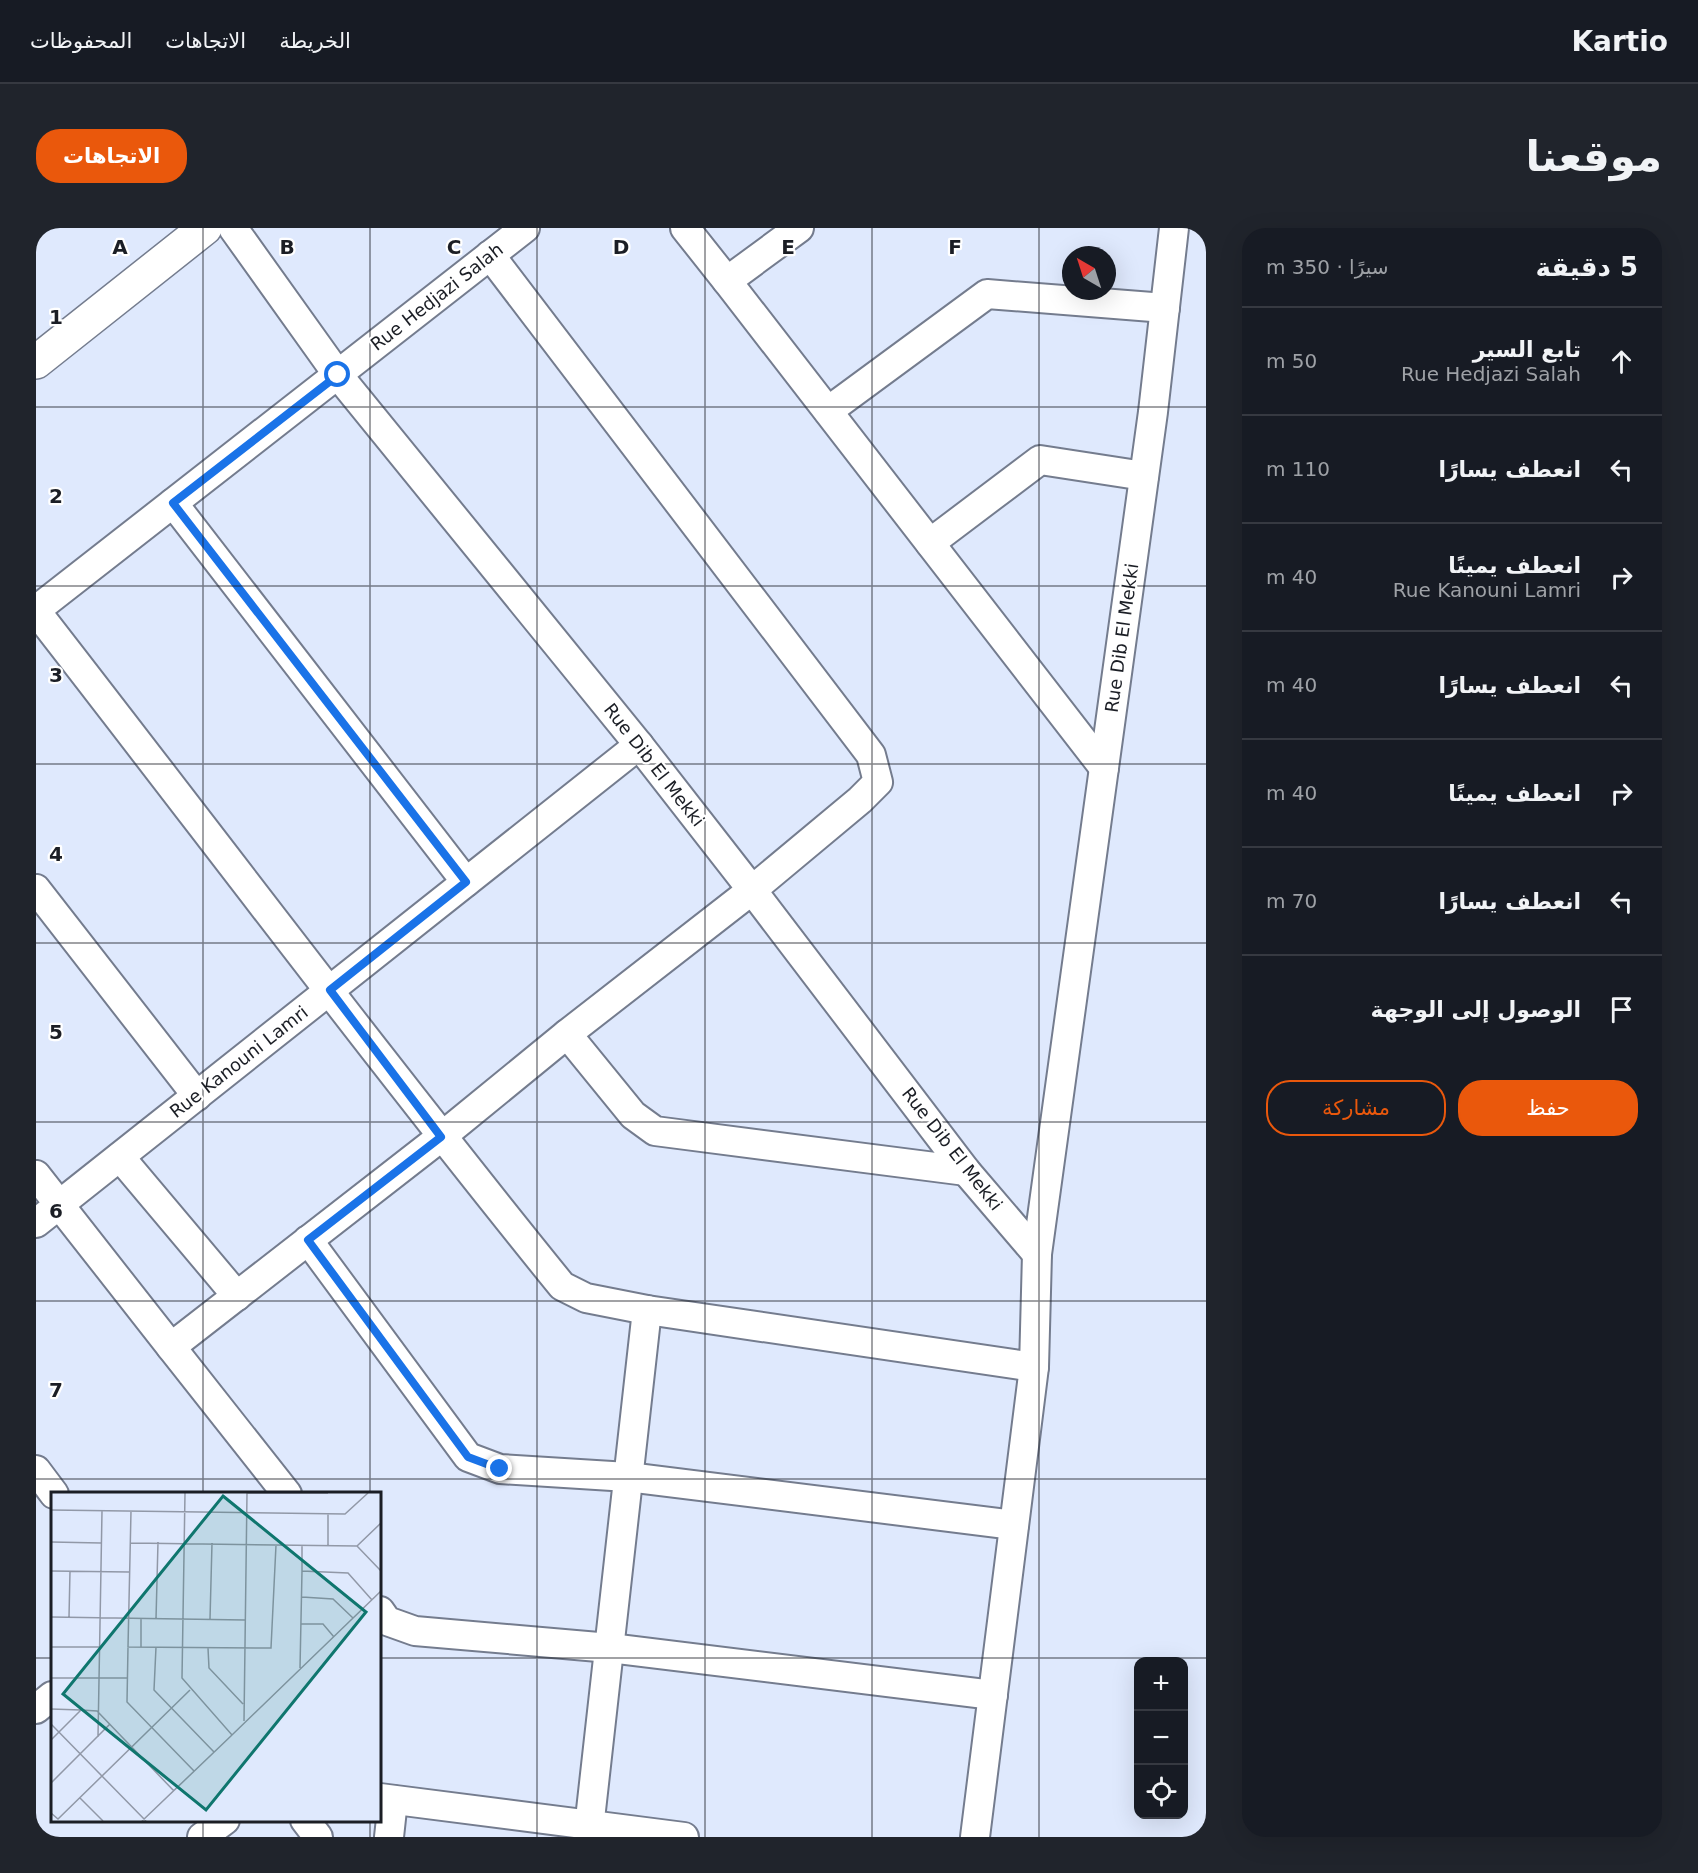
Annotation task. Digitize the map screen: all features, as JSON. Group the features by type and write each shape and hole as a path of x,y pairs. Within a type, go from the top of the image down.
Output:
{"street":[{"path":"36,362 204,228"},
{"name":"Rue Dib El Mekki","path":"233,228 338,375 639,745 966,1171 1037,1254"},
{"name":"Rue Hedjazi Salah","path":"36,610 525,228"},
{"path":"685,228 1104,768"},
{"path":"728,281 799,228"},
{"name":"Rue Dib El Mekki","path":"1037,1254 1144,476 1174,228"},
{"path":"171,1347 441,1137 567,1034 752,890 860,800 878,782 871,756 490,255"},
{"path":"828,411 987,294 1165,308"},
{"path":"930,543 1040,460 1144,476"},
{"path":"173,503 466,882"},
{"path":"36,610 441,1137 562,1286 585,1298 647,1310 1034,1367"},
{"name":"Rue Kanouni Lamri","path":"36,1223 639,745"},
{"path":"36,889 196,1096"},
{"path":"567,1034 633,1115 655,1131 966,1171"},
{"path":"120,1156 237,1296"},
{"path":"36,1175 285,1492"},
{"path":"308,1240 468,1457 500,1469 628,1477 1014,1525"},
{"path":"975,1837 1034,1367 1037,1254"},
{"path":"589,1831 647,1310"},
{"path":"36,1470 52,1492"},
{"path":"381,1612 387,1621 415,1630 610,1648 993,1695"},
{"path":"36,1709 51,1697"},
{"path":"388,1837 386,1799 589,1831 684,1837"},
{"path":"202,1837 224,1822"},
{"path":"306,1822 318,1837"}],"route":[{"path":"338,375 173,503 466,882 330,990 441,1137 308,1240 468,1457 500,1469"}]}
